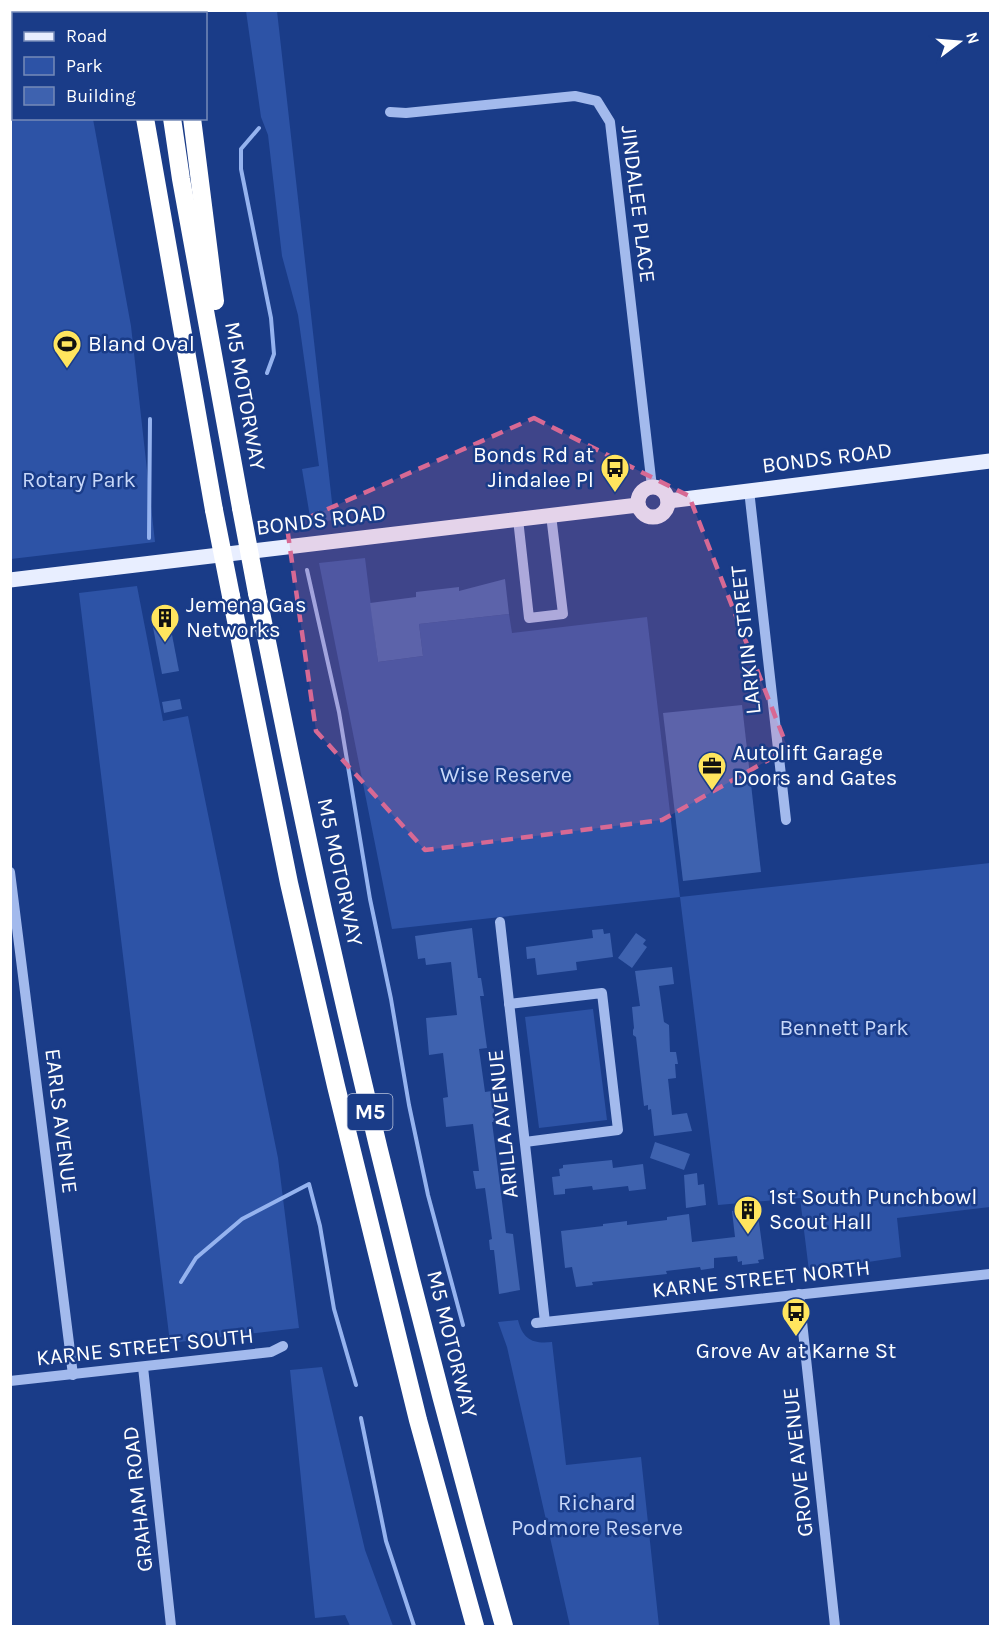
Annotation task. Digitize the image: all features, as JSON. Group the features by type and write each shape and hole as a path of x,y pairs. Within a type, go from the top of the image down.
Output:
{"highway":[{"name":"M5","path":"143,120 214,510 289,883 418,1420 475,1626"},
{"name":"M5 MOTORWAY","path":"172,120 257,593 330,939 379,1152 432,1363 504,1626"},
{"name":"M5","path":"192,120 241,508"}],"main road":[{"name":"BONDS ROAD","path":"668,501 990,461"},
{"path":"652,487 661,489 668,501 666,510 657,517 643,513 638,505 640,495 647,488 652,487"},
{"name":"BONDS ROAD","path":"10,580 638,505"}],"street":[{"name":"JINDALEE PLACE","path":"390,112 406,113 575,96 597,101 610,122 652,487"},
{"name":"LARKIN STREET","path":"748,490 786,820"},
{"path":"518,519 529,618 563,614 551,515"},
{"name":"EARLS AVENUE","path":"10,872 73,1375"},
{"name":"ARILLA AVENUE","path":"500,922 525,1142 540,1322"},
{"path":"509,1004 602,993 618,1130 525,1142"},
{"name":"KARNE STREET NORTH","path":"540,1322 990,1274"},
{"name":"GROVE AVENUE","path":"799,1294 835,1626"},
{"name":"KARNE STREET SOUTH","path":"10,1382 271,1352 283,1346"},
{"name":"GRAHAM ROAD","path":"143,1367 171,1626"}],"highlighted area":[{"path":"534,418 689,496 788,749 662,820 425,850 316,731 287,527"}],"green space":[{"name":"Rotary Park","path":"10,11 71,11 12,12 12,120 93,120 131,326 155,542 11,559"},
{"path":"246,11 277,11 334,520 311,523 302,469 319,466 298,315 282,256 268,135 261,117"},
{"name":"Wise Reserve","path":"365,558 378,662 423,656 419,624 509,614 512,633 647,617 680,897 392,929 319,563"},
{"path":"137,586 163,721 188,716 278,1158 299,1328 170,1343 79,593"},
{"name":"Bennett Park","path":"990,863 990,1207 897,1218 901,1257 809,1271 800,1198 718,1205 680,897"},
{"path":"593,1009 607,1120 539,1128 525,1017"},
{"name":"Richard Podmore Reserve","path":"518,1320 523,1332 530,1339 552,1342 566,1465 641,1457 659,1626 570,1626 507,1347 498,1322"},
{"path":"322,1367 365,1550 393,1626 350,1626 345,1615 315,1618 290,1370"}],"building":[{"path":"505,579 509,614 419,624 423,656 378,662 370,603 416,597 416,592 459,587 459,591"},
{"name":"Jemena Gas Networks","path":"168,614 179,671 162,674 151,617"},
{"path":"180,699 182,709 164,713 162,702"},
{"name":"Autolift Garage Doors and Gates","path":"742,705 761,872 683,881 663,713"},
{"path":"472,928 478,978 481,978 484,996 480,996 487,1048 479,1049 485,1092 492,1091 495,1122 492,1122 506,1233 513,1234 520,1290 499,1294 494,1250 490,1250 489,1240 492,1239 485,1188 476,1189 473,1171 479,1171 473,1124 446,1127 443,1098 448,1097 443,1053 429,1055 426,1018 457,1015 451,962 426,965 425,958 418,959 415,936"},
{"path":"603,929 604,934 610,933 613,957 576,962 577,970 537,975 535,958 527,959 526,947 593,938 592,930"},
{"path":"636,933 646,940 643,944 647,947 632,968 618,958"},
{"path":"672,967 674,984 659,986 664,1022 669,1025 670,1052 676,1052 678,1064 675,1064 676,1078 668,1079 672,1115 687,1113 692,1131 654,1136 651,1109 648,1110 648,1105 644,1106 636,1037 633,1035 632,1007 640,1006 635,971"},
{"path":"655,1142 690,1154 684,1170 650,1158"},
{"path":"612,1160 613,1168 643,1164 646,1189 629,1191 628,1186 593,1190 592,1186 565,1189 565,1194 554,1195 552,1177 560,1176 559,1169 563,1168 563,1165"},
{"path":"697,1173 698,1185 704,1184 706,1205 686,1208 684,1175"},
{"path":"757,1208 764,1259 758,1260 759,1263 742,1265 742,1261 738,1262 737,1256 714,1258 714,1268 701,1270 700,1267 666,1271 667,1274 592,1282 593,1285 576,1287 572,1267 565,1268 561,1231 627,1221 627,1225 667,1220 667,1217 689,1214 692,1242 735,1237 732,1211"}],"waterway":[{"path":"259,128 241,149 241,169 271,318 274,354 267,373"},
{"path":"149,538 150,419"},
{"path":"307,570 339,712 370,899 391,999 409,1105 428,1195 463,1325"},
{"path":"181,1282 196,1258 242,1219 309,1184 320,1226 334,1309 356,1385"},
{"path":"361,1418 386,1541 414,1626"}],"place":[{"name":"Bland Oval","path":"67,370"},
{"name":"Bonds Rd at Jindalee Pl","path":"615,494"},
{"name":"Jemena Gas Networks","path":"165,644"},
{"name":"Autolift Garage Doors and Gates","path":"712,792"},
{"name":"1st South Punchbowl Scout Hall","path":"748,1236"},
{"name":"Grove Av at Karne St","path":"796,1338"}]}
